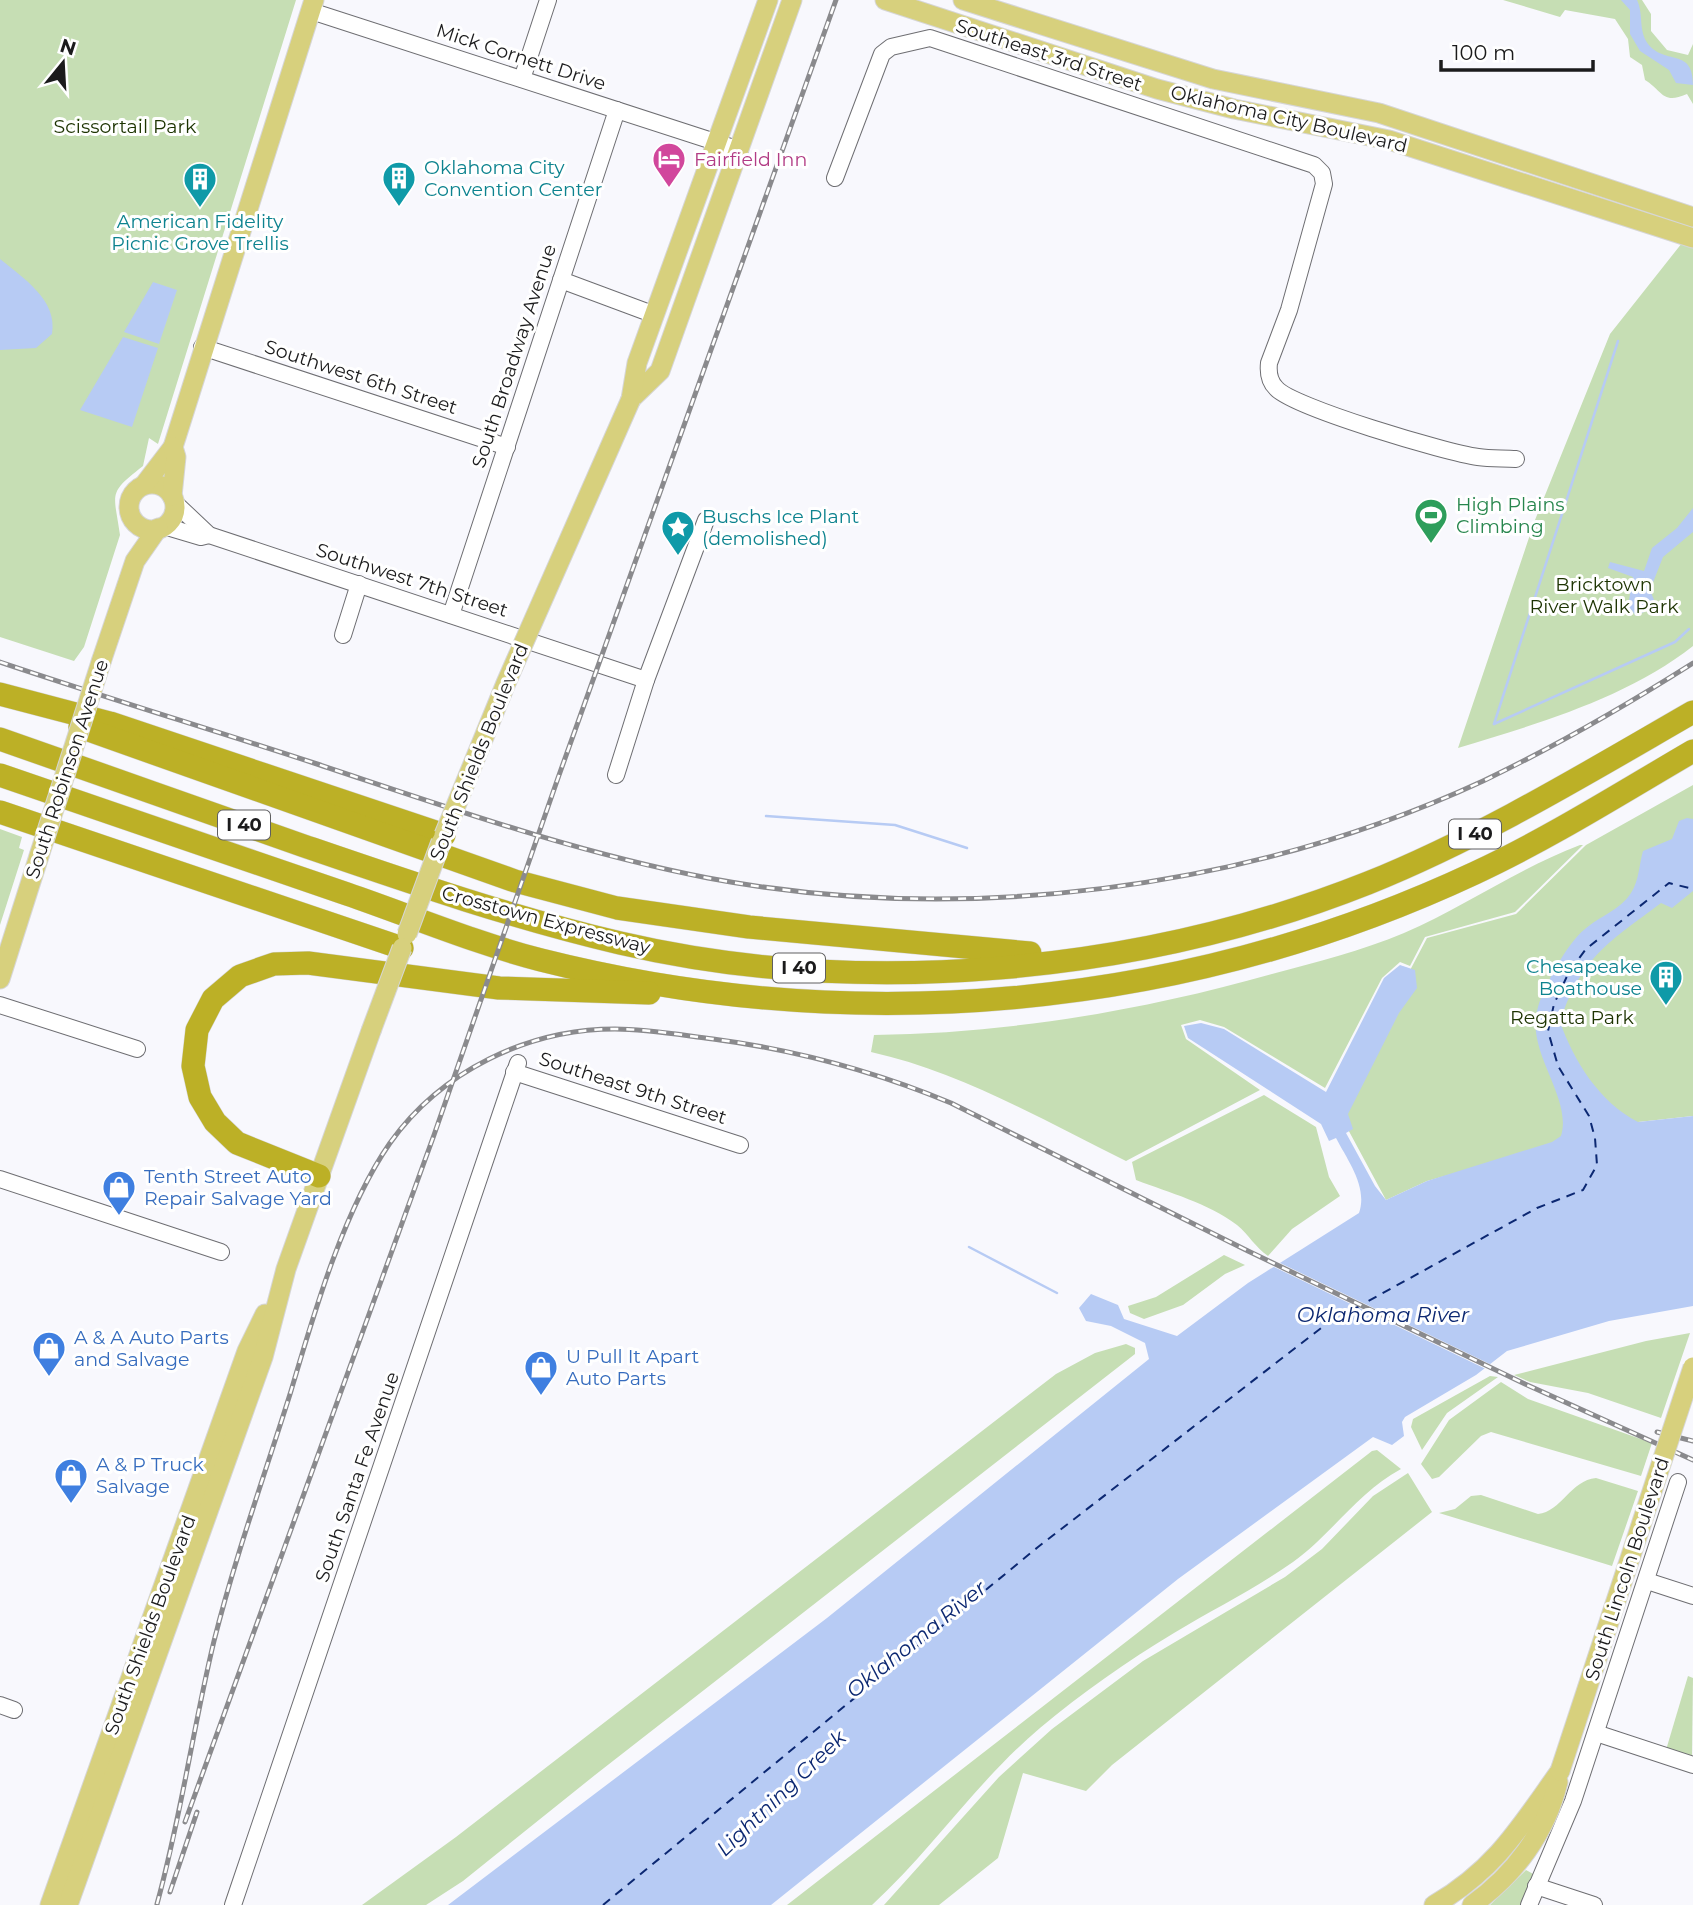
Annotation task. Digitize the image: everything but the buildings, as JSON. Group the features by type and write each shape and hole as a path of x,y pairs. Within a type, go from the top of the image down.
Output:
{"highway":[{"path":"0,694 110,723 442,839"},
{"name":"Crosstown Expressway","path":"0,740 449,895 623,944 707,958 833,971 950,970 1078,958 1197,936 1286,912 1366,884 1525,808 1693,712"},
{"path":"79,727 515,881 617,908 749,927 1078,958"},
{"name":"Crosstown Expressway","path":"0,775 510,951 644,982 721,994 847,1004 976,1002 1133,984 1242,959 1330,932 1477,872 1693,751"},
{"path":"0,813 402,948"},
{"path":"319,1175 237,1143 215,1122 200,1097 193,1057 200,1022 225,987 256,969 275,964 308,963 511,989 721,994"}],"main road":[{"name":"South Shields Boulevard","path":"61,1900 263,1357 286,1269 442,839 506,683 631,399 637,363 768,0"},
{"name":"South Shields Boulevard","path":"631,399 660,371 792,0"},
{"name":"Oklahoma City Boulevard","path":"886,0 1195,99 1389,140 1693,238"},
{"name":"Oklahoma City Boulevard","path":"963,0 1001,6 1213,79 1378,113 1693,216"},
{"path":"173,447 176,457 173,516 161,527 145,528 133,519 131,499 173,447 202,347 313,6"},
{"path":"655,315 686,301"},
{"path":"144,485 160,485 173,499"},
{"name":"South Robinson Avenue","path":"133,519 135,561"},
{"name":"South Robinson Avenue","path":"0,979 79,727 135,561 161,527"},
{"name":"South Lincoln Boulevard","path":"1560,1771 1693,1367"},
{"path":"1434,1905 1473,1879 1500,1854 1524,1826 1560,1771"},
{"path":"1472,1905 1509,1873 1533,1842 1552,1806 1560,1771"}],"street":[{"path":"522,79 548,0"},
{"name":"Mick Cornett Drive","path":"313,6 522,79 740,150"},
{"path":"983,56 1001,6"},
{"name":"Southeast 3rd Street","path":"835,178 883,54 891,47 930,38 1314,165 1322,173 1324,184 1289,310 1269,363 1272,383 1292,400 1330,415 1477,457 1516,459"},
{"name":"South Broadway Avenue","path":"451,615 617,110"},
{"path":"561,280 655,315"},
{"name":"Southwest 6th Street","path":"202,347 507,447"},
{"name":"Southwest 7th Street","path":"173,499 209,535 646,680"},
{"path":"616,775 646,680 706,520"},
{"path":"161,527 201,537 209,535"},
{"path":"343,635 359,584"},
{"path":"0,1004 137,1049"},
{"name":"Southeast 9th Street","path":"516,1067 740,1144"},
{"name":"South Santa Fe Avenue","path":"233,1905 516,1067"},
{"path":"0,1179 221,1252"},
{"path":"1529,1905 1573,1801 1678,1482"},
{"path":"1647,1581 1693,1596"},
{"path":"1596,1734 1693,1765"},
{"path":"1536,1886 1594,1905"}],"green space":[{"name":"Scissortail Park","path":"0,0 296,0 158,444 149,438 143,466 118,489 115,502 120,535 84,647 74,661 0,637"},
{"path":"1503,0 1642,0 1651,14 1651,31 1667,50 1688,55 1693,44 1693,104 1687,94 1667,97 1645,80 1642,65 1630,57 1628,39 1615,19 1565,10 1560,17"},
{"name":"Bricktown River Walk Park","path":"1682,243 1693,246 1693,646 1640,680 1610,695 1550,719 1458,748 1535,520 1610,334"},
{"name":"Regatta Park","path":"1693,785 1693,1116 1638,1122 1427,1181 1386,1200 1337,1109 1427,938 1516,914 1586,845"},
{"path":"0,829 22,837 19,848 24,850 0,925"},
{"path":"1583,845 1515,912 1425,937 1410,966 1400,962 1382,978 1325,1088 1224,1027 1200,1020 1181,1025 1186,1039 1260,1090 1126,1161 969,1084 871,1052 874,1035 975,1030 1074,1018 1174,999 1339,956 1404,933 1557,854"},
{"path":"1264,1095 1316,1127 1329,1177 1340,1196 1292,1229 1268,1256 1226,1217 1188,1199 1136,1180 1132,1162"},
{"path":"1224,1255 1245,1265 1225,1274 1183,1305 1144,1319 1130,1313 1128,1306 1156,1297"},
{"path":"1690,1333 1661,1418 1588,1393 1530,1382 1514,1375 1646,1341"},
{"path":"1126,1344 1135,1348 1135,1354 463,1881 426,1905 362,1905 456,1837 1056,1374 1095,1353"},
{"path":"1490,1376 1498,1377 1447,1413 1422,1450 1411,1427 1413,1419"},
{"path":"1501,1382 1528,1399 1652,1443 1641,1476 1491,1432 1481,1436 1439,1477 1432,1479 1421,1464 1449,1420"},
{"path":"1377,1450 1401,1469 1371,1489 1293,1562 1139,1655 1040,1728 996,1770 915,1862 872,1905 787,1905 1372,1451"},
{"path":"1408,1473 1432,1512 1112,1765 1086,1791 1023,1773 998,1858 939,1905 884,1905 999,1777 1052,1729 1143,1661 1285,1577 1322,1549 1373,1496"},
{"path":"1596,1478 1638,1491 1612,1566 1439,1513 1455,1509 1471,1496 1481,1495 1538,1514 1553,1508 1580,1484"},
{"path":"1688,1676 1693,1678 1692,1758 1666,1750"},
{"path":"1526,1870 1535,1875 1522,1905 1490,1905"}],"water":[{"path":"1621,0 1637,0 1643,33 1648,44 1655,51 1684,61 1692,73 1693,85 1676,83 1669,70 1640,51 1630,34 1630,10"},
{"path":"0,259 37,291 50,311 52,334 36,348 0,350"},
{"path":"153,282 177,290 159,344 124,332"},
{"path":"123,337 158,348 132,427 80,410"},
{"path":"1693,508 1693,532 1663,557 1650,590 1654,600 1652,608 1636,616 1628,606 1633,577 1608,568 1610,562 1644,571 1652,548 1677,528"},
{"name":"Oklahoma River","path":"1693,819 1693,891 1672,908 1661,903 1599,953 1577,981 1560,1022 1590,1079 1624,1114 1638,1122 1693,1116 1693,1306 1609,1321 1507,1351 1476,1375 1405,1417 1402,1422 1404,1436 1392,1445 1373,1437 1178,1579 771,1905 448,1905 827,1618 1149,1359 1145,1343 1111,1326 1086,1321 1079,1308 1091,1294 1118,1305 1124,1319 1177,1336 1248,1283 1359,1213 1359,1184 1336,1138 1329,1141 1321,1124 1188,1038 1184,1026 1201,1023 1224,1029 1326,1092 1384,978 1400,965 1415,970 1417,988 1399,1013 1348,1114 1353,1129 1346,1133 1375,1186 1386,1200 1427,1181 1552,1142 1561,1136 1563,1121 1537,1040 1535,1024 1541,998 1557,965 1578,935 1621,904 1631,893 1643,851 1672,839 1679,821"}],"pier":[{"path":"1278,1262 1494,1366 1488,1370 1272,1266"}],"waterway":[{"path":"1494,724 1618,341"},
{"path":"1494,724 1675,642 1689,629"},
{"path":"766,816 895,825 967,848"},
{"path":"969,1247 1057,1293"}],"ferry route":[{"path":"603,1905 1038,1547 1325,1325 1537,1208 1583,1190 1597,1165 1595,1138 1589,1116 1558,1066 1548,1031 1554,1004 1569,972 1586,949 1669,883 1693,889"}],"railway":[{"path":"185,1822 434,1135 558,778 836,0"},
{"path":"0,662 558,842 708,878 805,892 904,898 1003,897 1103,888 1202,872 1299,849 1393,818 1483,781 1590,725 1693,663"},
{"path":"157,1904 222,1610 320,1296 358,1199 390,1143 434,1095 489,1059 550,1037 615,1029 713,1039 804,1056 864,1072 922,1092 951,1103 1248,1251 1525,1384 1693,1460"},
{"path":"1657,1432 1693,1441"},
{"path":"170,1892 197,1812"}],"place":[{"name":"Fairfield Inn","path":"669,189"},
{"name":"Oklahoma City Convention Center","path":"399,208"},
{"name":"American Fidelity Picnic Grove Trellis","path":"200,209"},
{"name":"High Plains Climbing","path":"1431,545"},
{"name":"Buschs Ice Plant (demolished)","path":"678,557"},
{"name":"Chesapeake Boathouse","path":"1666,1007"},
{"name":"Tenth Street Auto Repair Salvage Yard","path":"119,1217"},
{"name":"A & A Auto Parts and Salvage","path":"49,1378"},
{"name":"U Pull It Apart Auto Parts","path":"541,1397"},
{"name":"A & P Truck Salvage","path":"71,1505"}],"water label":[{"name":"Lightning Creek","path":"781,1793"}]}
